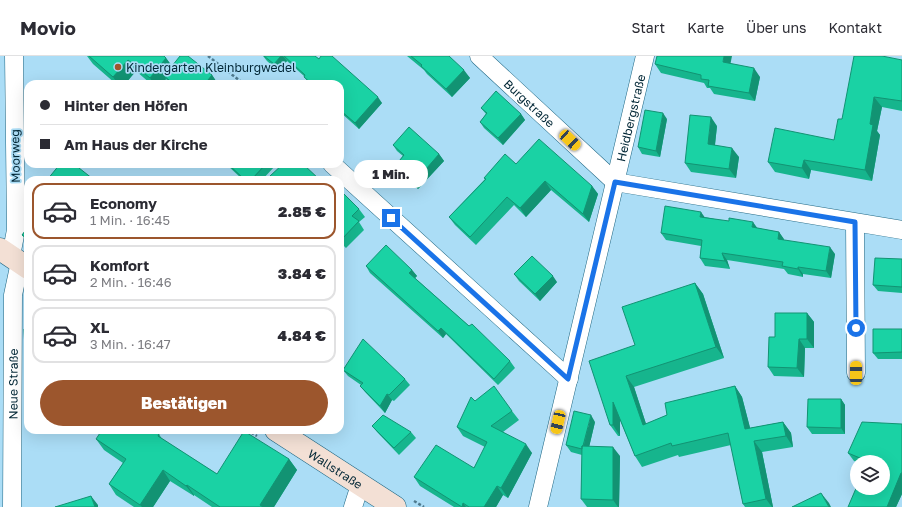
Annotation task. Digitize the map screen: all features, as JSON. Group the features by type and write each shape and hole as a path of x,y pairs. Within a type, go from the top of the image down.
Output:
{"street":[{"name":"Moorweg","path":"14,56 15,259"},
{"name":"Burgstraße","path":"479,56 615,182"},
{"name":"Heidbergstraße","path":"538,507 645,56"},
{"path":"336,168 568,379"},
{"path":"615,182 902,230"},
{"path":"855,222 856,373"},
{"name":"Neue Straße","path":"12,507 13,295 15,259"},
{"name":"Wallstraße","path":"282,434 395,507"},
{"path":"353,507 360,485"}],"path":[{"path":"208,56 239,80"}],"building":[{"name":"Kindergarten Kleinburgwedel","path":"89,56 164,56 166,58 150,78 128,60 113,77"},
{"path":"180,56 188,56 212,75 208,80 169,80 164,76"},
{"path":"264,56 281,56 274,64"},
{"path":"284,56 315,56 319,59 321,56 332,56 378,97 355,123 344,113 344,80 307,80 304,77 305,75"},
{"path":"411,56 449,56 464,70 446,89"},
{"path":"657,56 724,56 723,62 754,68 749,93 708,86 709,80 701,79 701,75 655,64"},
{"path":"854,56 882,56 902,60 902,101 874,97 870,124 873,125 865,170 804,160 802,168 768,162 775,128 834,140 838,119 842,119"},
{"path":"496,91 521,114 498,138 480,122 487,113 481,108"},
{"path":"645,110 663,113 656,151 638,147"},
{"path":"690,115 711,117 708,144 732,148 729,169 685,163"},
{"path":"409,127 439,154 414,183 395,166 404,155 393,145"},
{"path":"539,139 592,186 583,214 545,181 520,208 507,197 470,237 449,217 486,179 484,178 505,154 516,164"},
{"path":"57,168 79,168 89,176 50,176"},
{"path":"232,168 262,168 255,176 241,176"},
{"path":"279,168 307,168 316,176 270,176"},
{"path":"344,194 359,209 352,216 359,221 344,237"},
{"path":"665,206 701,212 700,217 729,221 729,218 753,222 752,227 779,232 778,239 830,247 826,271 798,267 798,269 782,266 783,262 722,253 725,261 700,258 702,240 661,233"},
{"path":"386,245 412,270 409,273 469,326 472,324 510,361 494,379 441,328 438,331 366,266"},
{"path":"532,256 553,276 535,294 514,274"},
{"path":"875,258 902,259 902,287 873,285"},
{"path":"695,283 716,347 626,376 643,425 667,415 665,403 735,386 745,429 783,422 786,436 754,441 766,499 743,504 728,433 672,446 671,443 635,456 613,402 613,425 610,425 589,361 635,345 622,307"},
{"path":"775,313 807,313 807,339 799,339 797,368 768,367 769,337 775,337"},
{"path":"873,329 902,329 902,352 873,353"},
{"path":"363,339 405,379 389,395 387,394 380,406 360,386 363,383 344,371"},
{"path":"494,386 512,411 491,426 526,444 501,488 497,486 484,507 469,507 463,503 462,507 414,477 436,445 474,468 487,442 457,427 471,397 475,401"},
{"path":"808,399 841,399 841,428 807,427"},
{"path":"574,411 591,415 582,449 566,445"},
{"path":"383,415 411,432 394,448 372,426"},
{"path":"862,422 902,424 902,473 887,507 848,507 853,495 890,495 890,455 853,455 848,453"},
{"path":"99,434 159,434 158,436 217,474 242,434 249,434 289,459 260,505 263,507 220,507 163,470 140,505 109,484 126,459 96,439"},
{"path":"582,446 613,447 613,500 581,499"},
{"path":"821,493 829,507 792,507"},
{"path":"91,496 95,507 55,507"}],"place":[{"name":"Kindergarten Kleinburgwedel","path":"118,67"}],"route":[{"path":"391,218 568,379 615,182 855,222 856,328"}]}
